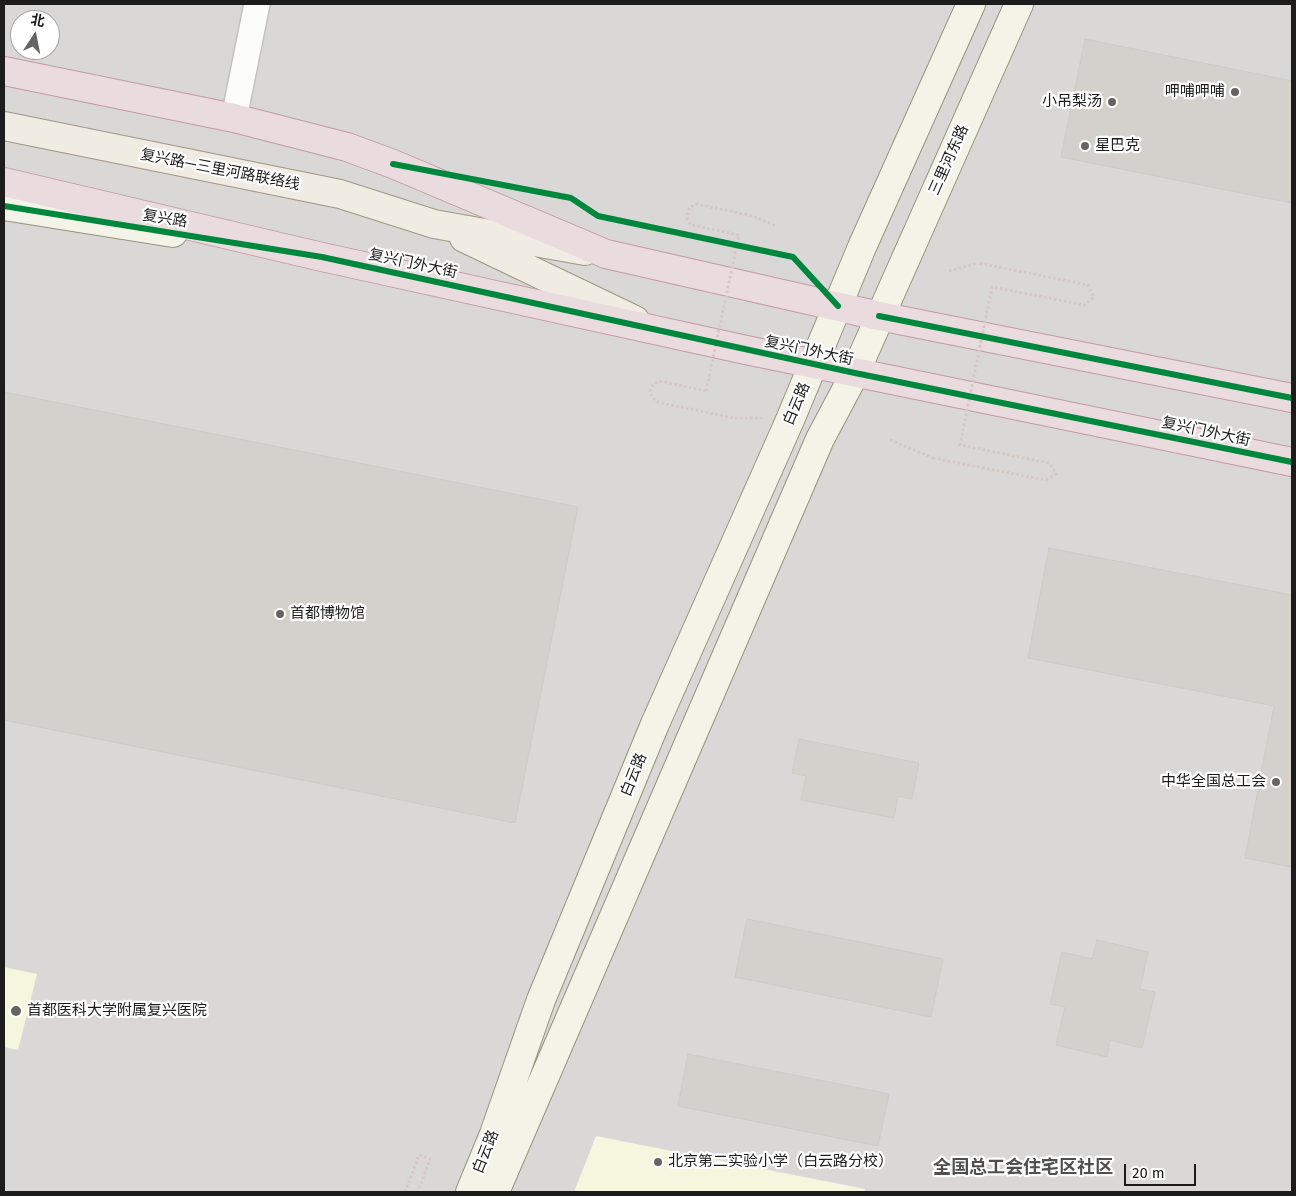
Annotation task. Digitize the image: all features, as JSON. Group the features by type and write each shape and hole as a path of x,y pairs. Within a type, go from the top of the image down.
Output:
{"highway":[{"path":"4,71 234,118 347,147 394,164 606,254 879,316 1292,398"},
{"name":"复兴门外大街","path":"4,182 322,257 746,350 1292,462"}],"main road":[{"path":"838,306 862,247 971,4"},
{"name":"三里河东路","path":"855,373 1019,4"},
{"path":"4,66 48,80"},
{"name":"复兴路—三里河路联络线","path":"4,126 340,194 434,224"},
{"name":"复兴路","path":"4,206 322,257"},
{"path":"434,224 606,254"},
{"path":"434,224 652,328"},
{"name":"白云路","path":"470,1192 494,1134 541,1000 652,732 838,306"},
{"name":"白云路","path":"495,1192 820,439 855,373"}],"street":[{"path":"234,118 257,4"}],"path":[{"path":"764,418 734,418 658,402 652,397 650,391 653,385 659,381 706,391 739,235 691,225 687,219 689,208 696,204 753,216 776,226"},
{"path":"725,242 744,246"},
{"path":"890,440 933,458 1046,480 1056,474 1049,463 960,446 992,287 1086,305 1094,297 1088,285 978,263 949,271"},
{"path":"405,1192 419,1155 430,1159 418,1192"}],"shaded area":[{"path":"4,4 1292,4 1292,1192 4,1192"},
{"name":"首都医科大学附属复兴医院","path":"4,967 37,974 18,1050 4,1047"},
{"name":"北京第二实验小学（白云路分校）","path":"596,1136 865,1189 864,1192 574,1192"}],"building":[{"path":"1085,39 1292,81 1292,203 1061,157"},
{"name":"首都博物馆","path":"4,392 578,507 515,823 4,720"},
{"name":"中华全国总工会","path":"1049,548 1292,595 1292,867 1245,858 1274,706 1028,658"},
{"path":"799,739 919,763 912,799 898,796 894,818 801,800 806,776 792,773"},
{"path":"747,919 943,959 931,1017 735,977"},
{"path":"1097,940 1148,952 1140,989 1155,992 1142,1048 1110,1040 1107,1057 1056,1045 1065,1007 1050,1004 1062,952 1092,959"},
{"path":"688,1054 889,1094 878,1146 678,1106"}],"cycle path":[{"path":"393,164 571,198 598,216 793,257 838,306"},
{"path":"4,206 322,257 855,373 1292,462"},
{"path":"879,316 1292,398"}],"place":[{"name":"呷哺呷哺","path":"1235,92"},
{"name":"小吊梨汤","path":"1112,102"},
{"name":"星巴克","path":"1085,146"},
{"name":"首都博物馆","path":"280,614"},
{"name":"中华全国总工会","path":"1276,782"},
{"name":"首都医科大学附属复兴医院","path":"16,1011"},
{"name":"北京第二实验小学（白云路分校）","path":"658,1162"}],"district":[{"name":"全国总工会住宅区社区","path":"1023,1168"}]}
